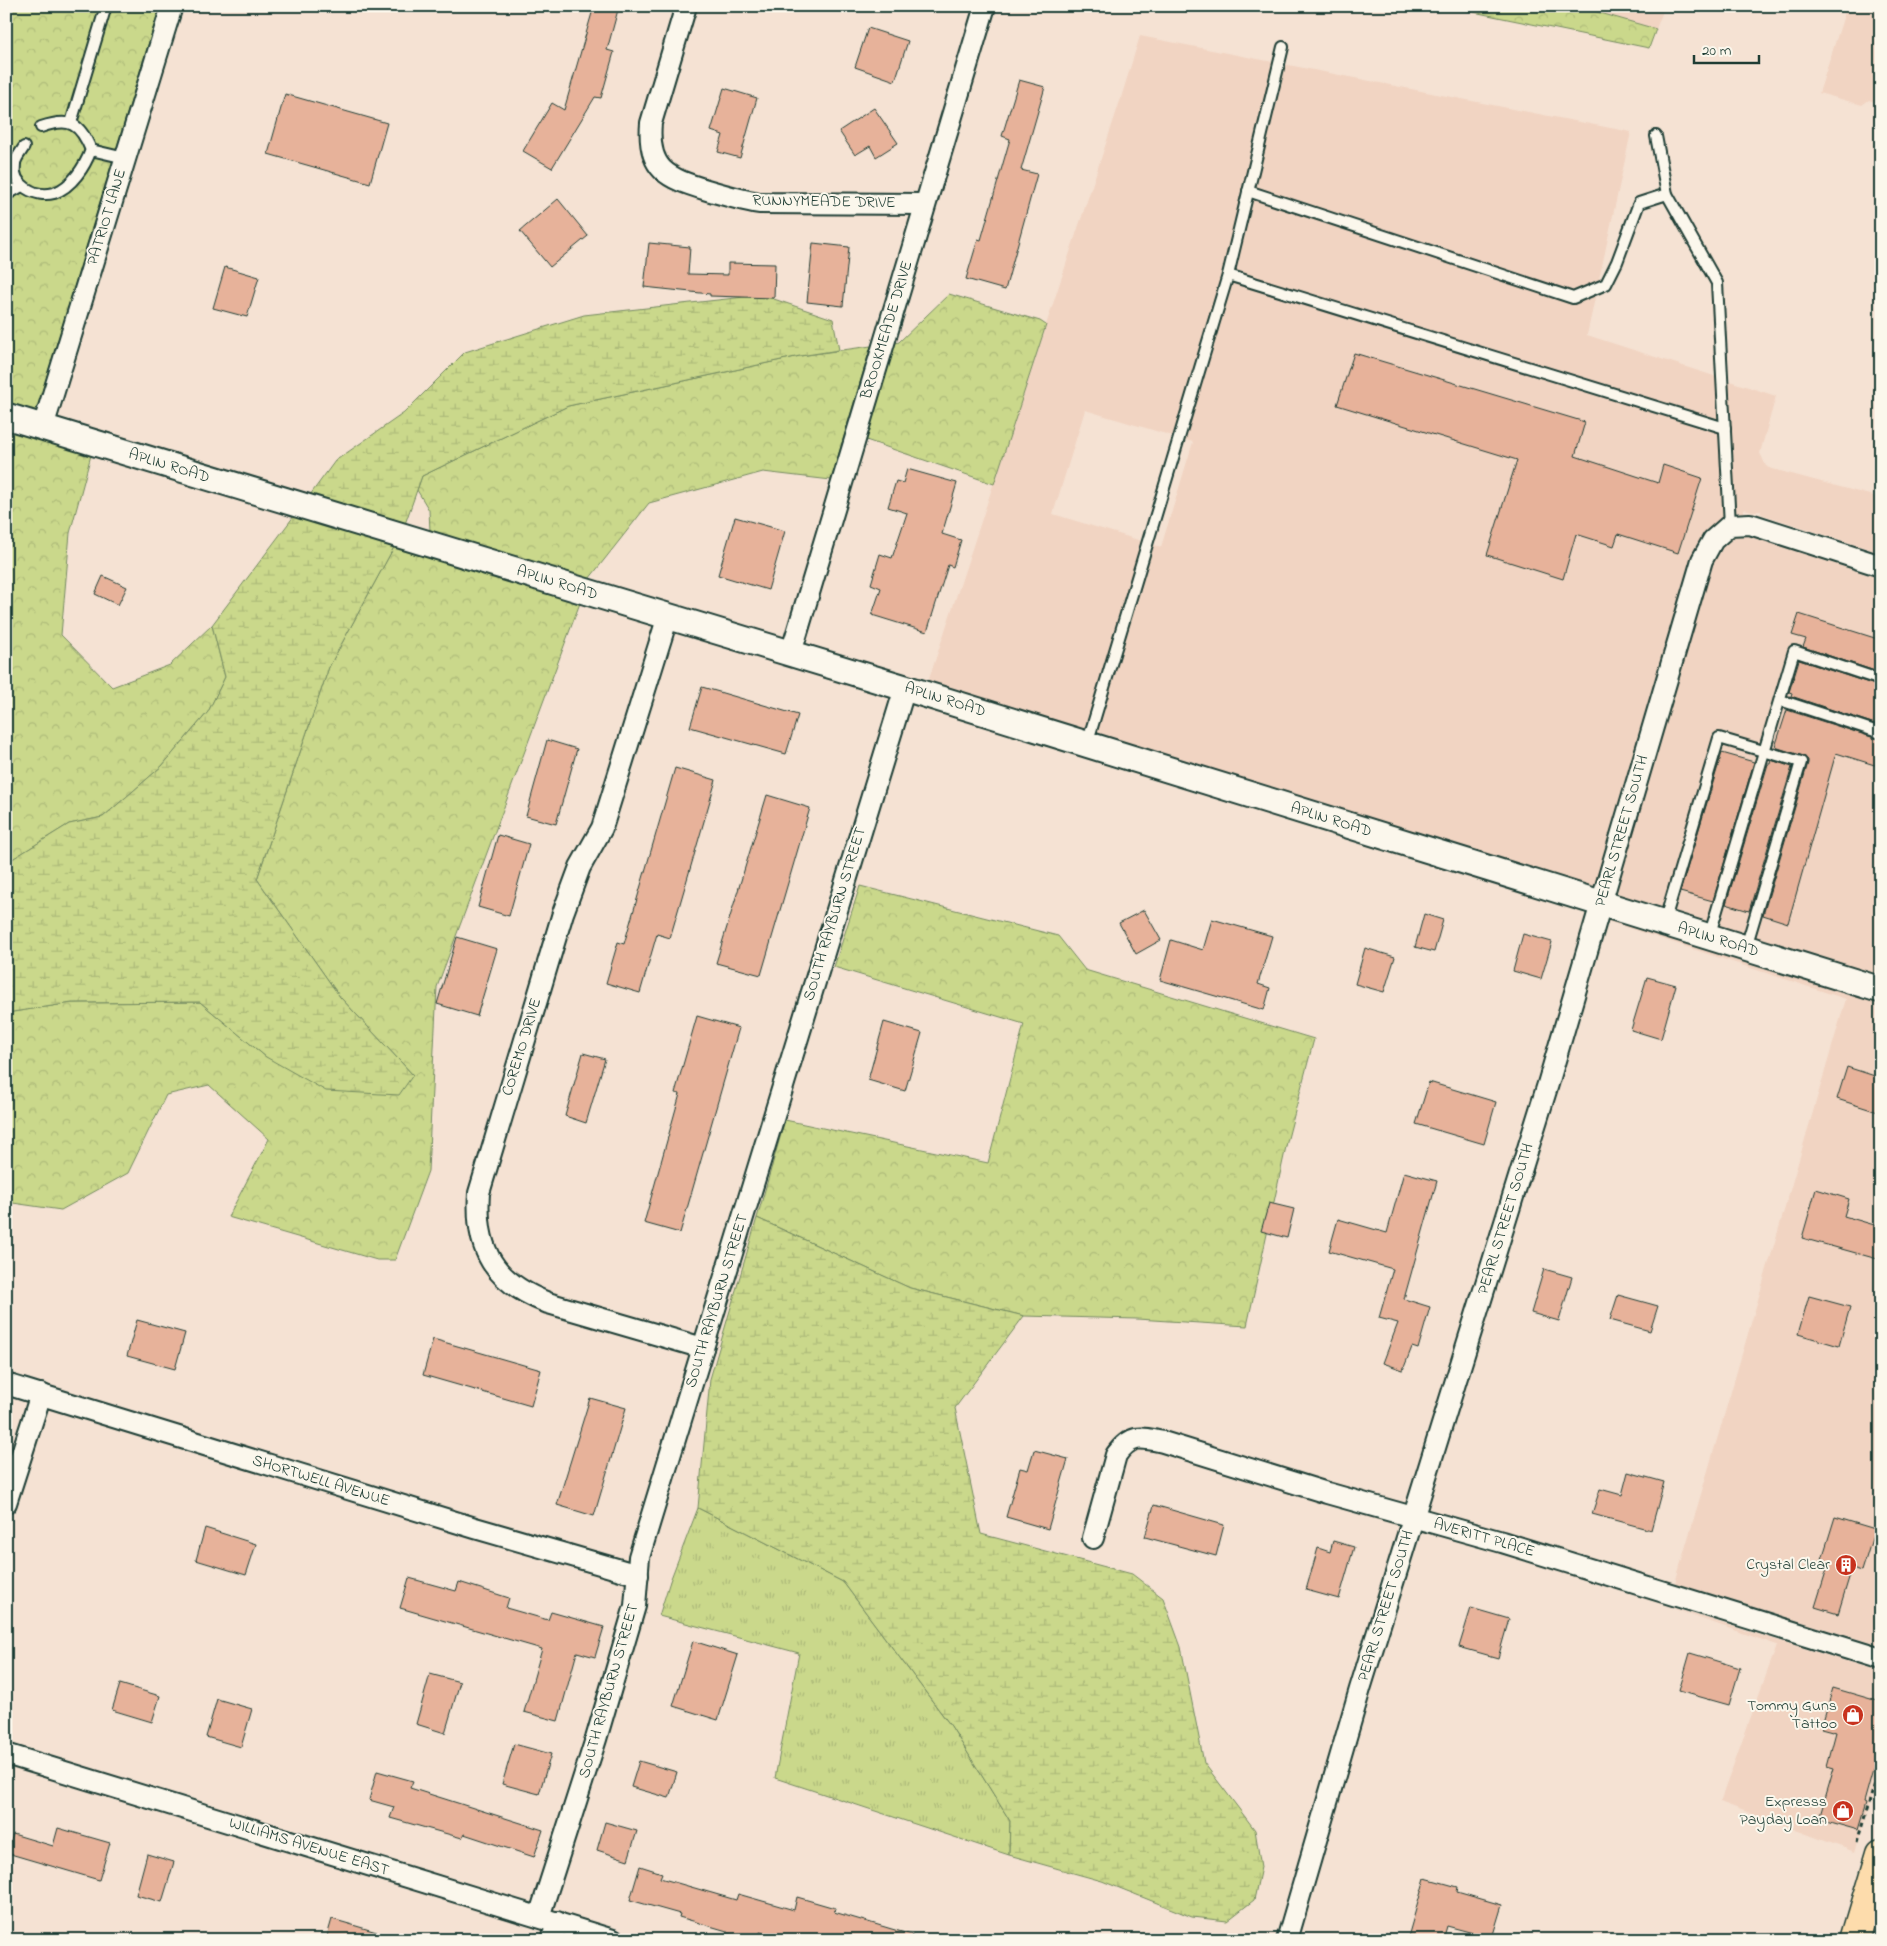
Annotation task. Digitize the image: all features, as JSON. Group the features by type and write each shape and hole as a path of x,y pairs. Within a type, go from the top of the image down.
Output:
{"main road":[{"path":"1855,1940 1881,1853"}],"street":[{"name":"PATRIOT LANE","path":"43,427 172,6"},
{"name":"RUNNYMEADE DRIVE","path":"686,6 651,123 650,140 652,152 657,163 667,174 677,181 741,200 759,203 925,204"},
{"name":"BROOKMEADE DRIVE","path":"791,653 985,6"},
{"name":"APLIN ROAD","path":"6,416 791,653 1881,990"},
{"path":"1730,525 1750,524 1881,566"},
{"name":"PEARL STREET SOUTH","path":"1286,1940 1360,1689 1545,1094 1702,560 1713,540 1730,525"},
{"name":"COREMO DRIVE","path":"668,616 602,828 580,867 563,913 478,1193 477,1215 479,1232 484,1248 493,1265 510,1283 528,1295 548,1303 702,1348"},
{"name":"SOUTH RAYBURN STREET","path":"550,1927 596,1739 635,1606 639,1557 905,688"},
{"name":"SHORTWELL AVENUE","path":"6,1384 466,1525 638,1575"},
{"path":"6,1503 41,1394"},
{"name":"AVERITT PLACE","path":"1093,1538 1116,1455 1124,1443 1142,1437 1164,1442 1327,1493 1502,1542 1881,1659"},
{"name":"WILLIAMS AVENUE EAST","path":"6,1754 550,1927 613,1940"}],"lane":[{"path":"71,123 106,6"},
{"path":"1087,744 1228,274 1283,48"},
{"path":"24,147 14,164 17,178 22,186 38,194 55,192 72,180 86,162 91,150 84,133 71,123 56,122 41,127"},
{"path":"1656,136 1667,194 1717,283 1730,525"},
{"path":"91,150 125,158"},
{"path":"6,195 22,186"},
{"path":"1248,191 1573,298 1606,284 1617,262 1640,203 1667,194"},
{"path":"1228,274 1725,428"},
{"path":"1709,937 1794,651 1881,680"},
{"path":"1780,700 1881,733"},
{"path":"1664,923 1719,738 1800,762 1745,948"}],"shaded area":[{"path":"1576,6 1665,6 1656,29"},
{"path":"1847,6 1881,6 1881,104 1869,100 1862,105 1819,93"},
{"path":"1140,36 1631,132 1587,335 1776,396 1760,453 1766,466 1881,498 1881,553 1761,514 1761,511 1744,509 1743,512 1731,512 1724,515 1703,535 1692,557 1594,888 928,682","holes":["1085,410 1193,442 1161,547 1053,514"]},
{"path":"1748,536 1881,579 1881,977 1615,895 1712,565 1721,549 1734,537"},
{"path":"1608,919 1881,1004 1881,1646 1675,1583 1846,999 1607,921"},
{"path":"1668,1607 1881,1672 1881,1765 1855,1852 1720,1802 1777,1645"}],"green space":[{"path":"6,6 160,6 36,412 6,403"},
{"path":"1444,6 1576,6 1656,29 1649,48"},
{"path":"949,294 1040,321 1046,325 994,484 866,440 895,343 899,342"},
{"path":"762,295 833,319 839,350 800,356 568,406 422,476 405,524 310,495 335,461 404,413 465,352 584,315"},
{"path":"871,346 831,480 763,472 649,503 589,579 430,531 429,510 417,490 422,476 568,406 800,356"},
{"path":"6,429 91,455 70,533 61,635 112,687 170,665 212,625 225,677 208,712 162,766 103,817 69,824 6,863"},
{"path":"294,516 394,547 329,667 257,879 340,997 413,1075 399,1095 326,1091 266,1057 200,1002 72,1003 6,1013 6,863 69,824 103,817 162,766 208,712 225,677 212,625"},
{"path":"394,547 580,603 437,987 428,1171 395,1260 377,1260 228,1217 269,1139 209,1085 166,1095 128,1173 61,1210 6,1202 6,1013 72,1003 200,1002 266,1057 413,1075 340,997 257,879 329,667"},
{"path":"860,886 1058,936 1085,970 1314,1039 1287,1142 1247,1326 1137,1319 1024,1316 910,1288 757,1218 785,1120 988,1163 1024,1024 834,967"},
{"path":"757,1218 910,1288 1024,1316 955,1408 981,1534 1132,1574 1163,1598 1181,1647 1204,1763 1255,1830 1261,1867 1254,1900 1227,1921 1192,1917 1102,1881 1009,1855 1010,1821 951,1726 843,1582 698,1508 710,1379"},
{"path":"698,1508 843,1582 951,1726 1010,1821 1009,1855 775,1778 799,1653 659,1616 670,1581"}],"building":[{"path":"594,6 619,6 607,50 614,52 601,98 595,97 552,168 523,151 552,103 564,110"},
{"path":"868,28 908,41 895,81 855,67"},
{"path":"1019,80 1045,87 1021,170 1037,174 1005,290 966,279 978,239 981,240 1010,139 1002,136"},
{"path":"724,88 757,98 740,158 718,152 723,135 711,131"},
{"path":"285,94 387,123 370,183 268,154"},
{"path":"874,108 898,143 876,157 870,146 855,155 839,131"},
{"path":"558,199 588,236 550,267 520,231"},
{"path":"649,243 690,247 688,274 728,275 728,263 775,264 774,298 710,296 710,294 644,287"},
{"path":"813,243 849,247 843,306 807,302"},
{"path":"225,267 259,277 247,317 213,308"},
{"path":"1354,353 1585,422 1575,456 1658,483 1663,465 1702,478 1678,553 1618,534 1614,546 1576,534 1563,579 1487,555 1517,460 1337,405"},
{"path":"907,469 957,483 942,534 961,540 953,567 948,565 927,632 872,615 881,588 871,584 880,554 892,558 907,513 888,507 896,481 903,483"},
{"path":"735,517 785,531 768,590 718,575"},
{"path":"103,576 127,587 118,605 95,594"},
{"path":"1799,614 1881,640 1881,673 1803,647 1806,639 1792,635"},
{"path":"1799,660 1881,687 1881,726 1791,696 1792,693 1789,692"},
{"path":"702,687 798,715 786,754 690,727"},
{"path":"1787,710 1881,740 1881,767 1836,753 1788,923 1763,915 1808,763 1808,760 1803,756 1775,747"},
{"path":"547,740 577,749 556,824 526,816"},
{"path":"1722,753 1754,762 1713,901 1680,892"},
{"path":"1771,760 1792,767 1749,911 1726,904 1768,764 1770,764"},
{"path":"675,768 716,780 670,938 657,934 640,993 606,983 618,942 624,944"},
{"path":"767,795 810,808 761,975 716,963"},
{"path":"498,835 529,844 509,916 478,907"},
{"path":"1144,910 1161,940 1136,954 1119,923"},
{"path":"1424,914 1443,920 1434,952 1415,947"},
{"path":"1212,919 1272,936 1258,984 1270,988 1264,1010 1160,980 1171,940 1203,950"},
{"path":"1523,934 1552,942 1541,979 1513,971"},
{"path":"457,937 497,949 477,1016 437,1004"},
{"path":"1365,948 1395,957 1384,992 1355,984"},
{"path":"1647,977 1676,985 1661,1039 1631,1030"},
{"path":"697,1016 739,1028 680,1233 644,1223 680,1094 675,1093"},
{"path":"884,1022 922,1033 905,1091 868,1080"},
{"path":"583,1053 605,1059 586,1123 565,1116"},
{"path":"1847,1067 1881,1078 1881,1113 1837,1099"},
{"path":"1429,1082 1496,1102 1484,1144 1416,1124"},
{"path":"1404,1172 1437,1181 1404,1299 1430,1307 1418,1349 1412,1347 1403,1370 1383,1363 1398,1323 1379,1318 1393,1269 1329,1251 1338,1219 1387,1233"},
{"path":"1816,1189 1849,1199 1844,1216 1881,1227 1881,1260 1802,1238"},
{"path":"1269,1203 1294,1209 1287,1238 1261,1231"},
{"path":"1544,1269 1572,1277 1559,1321 1531,1313"},
{"path":"1618,1295 1658,1306 1650,1331 1610,1320"},
{"path":"1809,1296 1850,1307 1839,1346 1798,1334"},
{"path":"137,1320 185,1333 175,1369 127,1356"},
{"path":"433,1339 541,1370 531,1406 423,1375"},
{"path":"590,1398 626,1408 594,1516 557,1505"},
{"path":"1034,1450 1068,1459 1048,1529 1006,1517 1020,1468 1028,1470"},
{"path":"1628,1472 1664,1482 1651,1530 1592,1514 1600,1489 1622,1495"},
{"path":"1154,1505 1224,1525 1216,1556 1145,1537"},
{"name":"Crystal Clear","path":"1835,1517 1875,1529 1862,1571 1852,1568 1838,1614 1815,1607 1829,1562 1822,1559"},
{"path":"205,1528 256,1544 246,1575 196,1560"},
{"path":"1333,1541 1354,1547 1339,1599 1306,1590 1318,1548 1330,1552"},
{"path":"409,1578 456,1591 459,1582 509,1598 506,1608 548,1620 551,1612 604,1627 595,1657 577,1652 558,1721 524,1712 542,1649 400,1608"},
{"path":"1471,1608 1509,1619 1498,1658 1459,1647"},
{"path":"693,1641 738,1655 718,1720 673,1706"},
{"path":"1690,1653 1740,1668 1729,1705 1679,1691"},
{"path":"430,1674 460,1682 445,1733 416,1724"},
{"path":"120,1684 160,1696 152,1722 112,1710"},
{"path":"1833,1688 1881,1702 1881,1741 1858,1830 1819,1819 1834,1768 1827,1766 1836,1732 1821,1728"},
{"path":"217,1699 252,1709 241,1747 206,1737"},
{"path":"514,1744 551,1754 539,1794 502,1784"},
{"path":"639,1761 677,1772 669,1798 631,1787"},
{"path":"377,1771 413,1781 410,1788 543,1830 534,1857 464,1834 462,1838 390,1818 394,1807 369,1800"},
{"path":"605,1822 637,1831 628,1860 597,1850"},
{"path":"58,1828 110,1843 99,1880 7,1853 13,1834 53,1846"},
{"path":"147,1854 174,1862 162,1902 136,1895"},
{"path":"640,1866 662,1873 660,1878 736,1900 738,1894 794,1910 797,1897 835,1908 834,1912 912,1935 911,1940 787,1940 760,1932 758,1940 749,1940 727,1933 727,1931 679,1917 680,1914 630,1900"},
{"path":"1425,1878 1458,1887 1457,1892 1502,1905 1492,1938 1447,1926 1443,1940 1419,1940 1408,1937"},
{"path":"332,1919 387,1935 386,1940 326,1940"}],"place":[{"name":"Crystal Clear","path":"1846,1565"},
{"name":"Tommy Guns Tattoo","path":"1853,1715"},
{"name":"Expresss Payday Loan","path":"1843,1811"}]}
